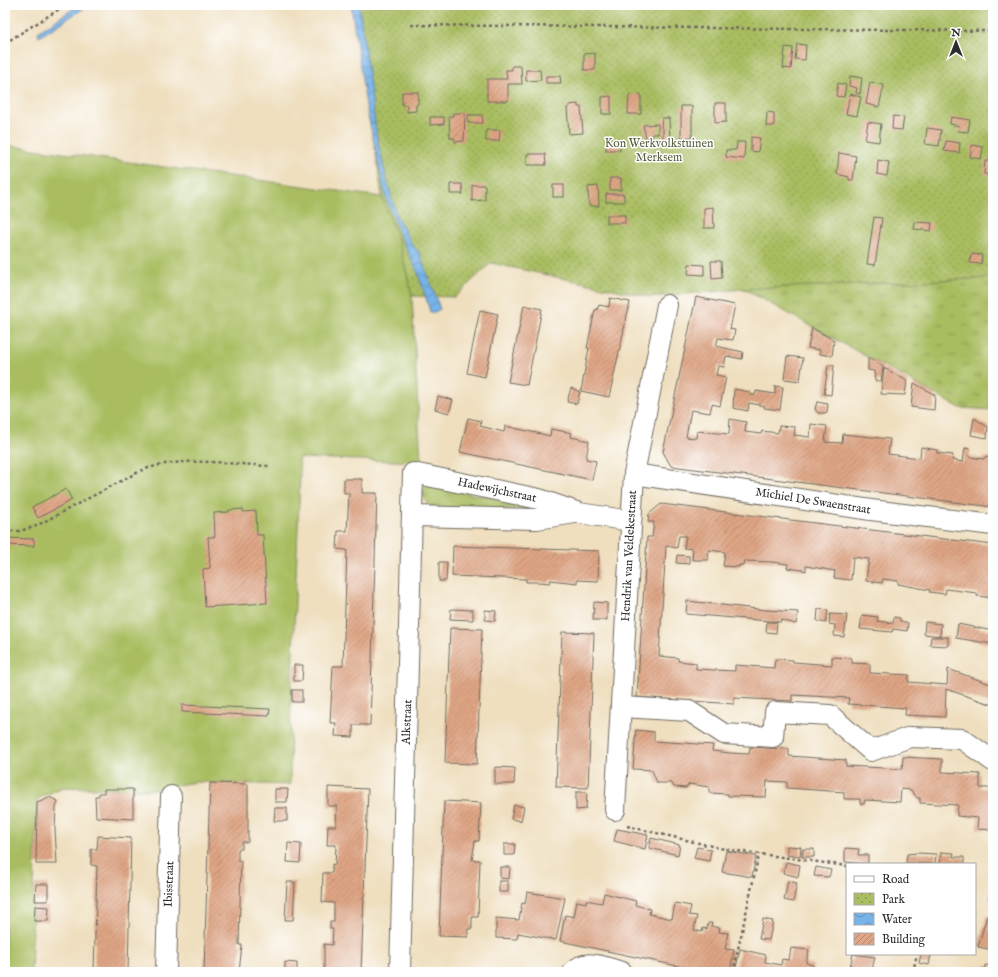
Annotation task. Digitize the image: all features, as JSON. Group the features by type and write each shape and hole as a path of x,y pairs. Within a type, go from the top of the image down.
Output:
{"street":[{"name":"Hendrik van Veldekestraat","path":"615,810 622,707 630,521 634,474 667,305"},
{"name":"Hadewijchstraat","path":"413,473 539,499 579,513 630,521"},
{"name":"Alkstraat","path":"400,972 413,473"},
{"name":"Michiel De Swaenstraat","path":"634,474 871,510 993,525"},
{"name":"Hadewijchstraat","path":"413,516 537,519 579,513"},
{"path":"622,707 689,711 724,734 773,737 774,712 830,715 871,751 910,737 962,739 993,761"},
{"name":"Ibisstraat","path":"166,972 172,796"},
{"path":"573,972 575,969 593,963 622,972"}],"path":[{"path":"5,43 66,5"},
{"path":"410,25 993,31"},
{"path":"5,531 19,531 34,527 140,471 155,465 190,462 269,466"},
{"path":"615,810 608,819 642,831 660,833 724,849 846,866"},
{"path":"733,972 759,854"},
{"path":"913,972 917,955"}],"green space":[{"name":"Kon Werkvolkstuinen Merksem","path":"355,5 993,5 993,278 744,289 650,297 491,263 455,297 412,296 398,239 382,197"},
{"path":"5,145 382,197 398,239 412,296 421,462 299,458 300,478 291,702 290,785 195,782 150,790 63,787 37,799 31,972 5,972"},
{"path":"993,278 993,410 960,408 744,289"},
{"path":"426,486 537,505 536,509 436,508 429,506 423,498 423,491"}],"water":[{"path":"79,5 89,5 39,37 38,32"},
{"path":"351,5 359,5 377,137 386,177 397,217 411,243 420,254 440,309 435,312 430,312 418,273 399,233 385,194 366,106"}],"building":[{"path":"797,44 806,45 805,60 795,59"},
{"path":"785,47 793,48 791,69 783,68"},
{"path":"595,53 595,70 584,70 584,54"},
{"path":"512,66 521,66 522,84 508,84 508,101 487,101 487,79 507,79 506,70 512,70"},
{"path":"526,70 540,70 541,80 526,81"},
{"path":"546,76 560,76 561,83 546,83"},
{"path":"850,76 862,78 860,94 856,93 857,88 849,86"},
{"path":"870,82 884,85 879,107 866,104"},
{"path":"838,83 846,85 844,97 836,96"},
{"path":"402,92 418,92 418,104 416,105 416,111 407,112 407,105 402,105"},
{"path":"641,94 641,114 628,114 629,95"},
{"path":"850,94 861,97 857,116 846,114"},
{"path":"611,96 611,114 602,114 602,97"},
{"path":"715,103 726,103 726,122 715,123"},
{"path":"578,104 578,107 581,107 583,133 569,134 567,108 569,108 569,105"},
{"path":"681,106 692,106 692,137 681,138"},
{"path":"767,112 774,113 774,126 766,126"},
{"path":"453,113 465,113 464,141 455,142 455,138 450,138 449,116 453,116"},
{"path":"468,115 482,115 483,123 468,123"},
{"path":"893,116 904,117 902,130 892,129"},
{"path":"430,117 444,117 444,124 430,125"},
{"path":"951,117 970,120 968,132 958,131 959,126 950,124"},
{"path":"662,118 669,118 670,141 663,141 663,128 661,127"},
{"path":"868,122 881,124 879,142 865,140"},
{"path":"658,124 658,134 652,134 652,138 646,138 643,125"},
{"path":"927,128 941,130 939,146 925,144"},
{"path":"486,130 500,130 499,141 486,141"},
{"path":"751,137 760,138 758,152 751,151"},
{"path":"946,141 960,143 959,153 944,151"},
{"path":"606,142 620,142 620,150 606,150"},
{"path":"737,142 745,142 744,159 726,157 726,150 736,150"},
{"path":"972,145 983,147 981,159 970,157"},
{"path":"839,153 856,156 853,180 849,180 849,177 837,174"},
{"path":"527,154 545,154 546,165 527,165"},
{"path":"878,160 889,162 887,176 877,174"},
{"path":"985,161 993,161 993,175 984,174"},
{"path":"610,178 621,178 621,190 610,190"},
{"path":"450,184 462,184 463,194 450,194"},
{"path":"472,185 485,185 485,200 472,201"},
{"path":"553,185 564,185 564,197 553,197"},
{"path":"598,186 599,206 589,206 588,187"},
{"path":"606,194 624,194 624,202 606,202"},
{"path":"713,207 714,228 704,228 704,208"},
{"path":"607,215 625,215 625,223 607,223"},
{"path":"874,217 882,218 875,265 867,264"},
{"path":"915,222 932,223 931,231 914,229"},
{"path":"992,224 993,250 988,250"},
{"path":"971,254 982,255 981,264 970,263"},
{"path":"711,261 721,261 722,278 712,279"},
{"path":"689,264 704,265 704,275 688,274"},
{"path":"696,297 735,305 730,329 735,330 733,340 718,338 716,346 743,352 742,359 726,356 724,367 718,366 716,375 726,377 720,406 712,404 710,413 691,410 686,437 696,438 697,431 729,434 730,419 746,422 745,432 761,434 762,431 778,433 779,426 795,427 794,435 810,437 811,424 827,426 825,442 842,443 843,434 890,439 888,454 920,458 921,447 937,450 937,453 953,455 952,460 963,462 965,448 970,449 969,457 984,459 985,457 993,458 993,507 671,466 663,452"},
{"path":"610,298 630,302 609,397 581,391 589,348 587,348 595,310 597,310 599,305 609,307"},
{"path":"524,305 542,309 527,385 508,382"},
{"path":"480,310 498,314 485,377 467,373"},
{"path":"812,328 834,340 832,356 820,354 820,350 808,348"},
{"path":"787,356 803,358 800,381 784,379"},
{"path":"868,358 883,366 881,381 875,381 874,371 868,370"},
{"path":"828,365 834,365 831,395 824,394"},
{"path":"884,368 907,381 905,395 881,394"},
{"path":"914,383 935,395 934,410 911,407"},
{"path":"775,386 783,387 780,410 764,408 765,406 749,403 748,411 733,408 734,389 750,392 750,395 755,395 756,391 775,394"},
{"path":"571,388 580,392 577,404 567,402"},
{"path":"438,396 453,400 449,413 435,409"},
{"path":"817,402 828,404 827,412 818,413 815,409"},
{"path":"468,418 481,421 480,426 504,432 505,426 550,436 551,429 572,433 571,437 589,441 586,459 596,461 592,480 460,452"},
{"path":"974,418 988,427 987,438 971,435"},
{"path":"344,479 362,479 362,493 377,493 370,725 353,725 353,737 335,736 336,723 330,723 333,666 343,666 347,550 337,549 338,531 347,531 349,493 344,493"},
{"path":"66,489 72,500 38,518 32,507"},
{"path":"661,504 993,545 993,598 977,596 977,593 946,589 945,594 929,592 930,590 898,584 898,581 883,579 882,583 866,581 869,559 853,557 851,580 834,578 835,571 806,566 806,571 787,568 788,564 772,562 744,561 743,565 739,565 739,567 723,566 725,552 709,550 708,560 692,560 693,549 684,548 686,536 679,536 677,548 666,546 659,656 678,658 678,661 696,663 696,669 735,671 735,665 774,668 775,659 832,665 832,657 852,658 852,663 870,664 870,673 909,675 908,682 947,685 948,669 993,685 993,705 946,689 945,717 905,715 906,708 848,704 849,698 792,695 792,701 734,698 734,704 637,697 647,537 652,537 654,522 648,522 649,514"},
{"path":"243,509 243,512 256,511 257,535 263,535 267,603 205,607 203,569 210,568 208,537 215,537 214,513"},
{"path":"5,538 34,539 34,546 5,545"},
{"path":"453,546 599,551 598,581 577,580 577,583 550,580 550,583 526,582 526,579 452,576"},
{"path":"677,555 689,556 689,564 676,563"},
{"path":"439,562 447,562 446,581 439,581"},
{"path":"687,601 798,612 796,624 781,620 781,622 686,614"},
{"path":"594,602 607,603 607,620 593,620"},
{"path":"451,609 473,610 473,620 450,619"},
{"path":"818,609 828,610 826,623 817,621"},
{"path":"485,610 496,611 495,621 485,620"},
{"path":"830,614 847,615 844,637 834,636 835,625 829,624"},
{"path":"862,615 878,617 877,621 893,623 894,617 900,618 900,621 908,623 907,631 893,629 892,632 860,629"},
{"path":"767,622 777,622 776,633 766,632"},
{"path":"925,622 941,624 940,636 924,634"},
{"path":"958,624 993,631 993,644 956,638"},
{"path":"450,628 482,629 477,764 445,763"},
{"path":"562,632 594,633 588,788 556,787"},
{"path":"931,637 948,637 948,646 930,645"},
{"path":"294,665 303,665 302,681 294,681"},
{"path":"292,690 302,690 302,702 292,702"},
{"path":"182,705 270,709 269,716 182,712"},
{"path":"636,730 654,732 654,741 713,745 712,751 749,754 750,747 789,749 789,756 846,760 846,766 902,769 903,757 942,759 942,772 980,774 980,788 993,788 993,830 977,829 978,818 957,816 958,805 920,803 920,798 917,798 911,790 901,789 900,802 865,800 864,804 860,804 860,799 844,799 844,792 787,788 787,782 767,781 766,797 728,796 728,794 709,793 709,787 689,784 686,788 674,787 671,783 657,783 652,770 633,769"},
{"path":"495,767 515,768 514,784 495,784"},
{"path":"210,783 248,784 248,842 242,842 242,849 238,849 238,861 241,861 239,945 242,945 239,972 204,972"},
{"path":"328,787 368,789 361,972 324,972 324,944 332,945 333,929 330,929 330,922 334,922 334,903 322,902 323,873 332,873 332,864 335,865 336,845 327,845 328,826 336,826 337,806 328,806"},
{"path":"104,789 133,789 133,819 96,817 95,796 99,796 99,793 104,793"},
{"path":"275,789 288,789 287,802 275,802"},
{"path":"576,792 587,792 586,809 576,810"},
{"path":"49,797 58,801 56,808 55,829 57,864 36,864 37,802"},
{"path":"444,801 481,803 479,841 475,841 472,860 480,860 478,917 472,917 472,929 468,929 468,937 439,936"},
{"path":"514,805 524,807 521,821 511,819"},
{"path":"275,808 287,808 287,821 274,821"},
{"path":"617,829 648,835 645,849 614,841"},
{"path":"98,836 131,838 128,972 94,972 97,866 91,865 91,849 97,849"},
{"path":"651,838 680,845 678,855 649,848"},
{"path":"288,843 301,844 300,863 287,862"},
{"path":"504,844 515,844 514,855 504,855"},
{"path":"787,846 801,847 800,857 787,855"},
{"path":"697,847 711,850 709,861 694,858"},
{"path":"845,848 859,849 858,855 868,855 868,863 845,862"},
{"path":"803,849 814,849 814,857 802,857"},
{"path":"726,851 756,856 752,877 722,872"},
{"path":"941,852 954,853 953,857 964,857 964,863 940,863"},
{"path":"907,854 936,854 935,863 906,863"},
{"path":"786,862 800,865 798,877 783,873"},
{"path":"500,867 510,867 509,879 500,878"},
{"path":"816,867 831,870 829,877 814,876"},
{"path":"499,881 508,881 508,892 499,892"},
{"path":"788,881 797,883 793,902 784,900"},
{"path":"287,882 295,882 293,920 285,920"},
{"path":"36,884 48,884 48,901 35,901"},
{"path":"527,892 565,898 556,940 518,933 517,939 496,938 496,918 519,920 522,903 525,904"},
{"path":"991,892 993,892 993,900 989,899"},
{"path":"604,893 636,901 635,905 650,909 649,914 672,919 675,903 691,906 689,915 697,916 694,930 702,932 703,928 707,929 708,923 712,923 711,926 720,928 719,932 728,933 725,949 734,950 730,972 706,972 560,941 565,915 574,917 577,901 586,903 586,900 602,903"},
{"path":"35,906 49,907 48,921 34,921"},
{"path":"987,916 993,917 993,950 978,947"},
{"path":"763,919 773,921 769,940 759,939"},
{"path":"791,948 809,950 806,963 813,965 812,972 735,972 740,949 766,955 765,962 781,965 782,959 789,960"},
{"path":"853,955 875,957 872,970 870,969 869,972 844,972 845,970 849,971"},
{"path":"921,955 931,955 929,965 919,963"},
{"path":"285,962 297,963 297,972 285,972"},
{"path":"985,965 993,966 993,972 984,972"}]}
